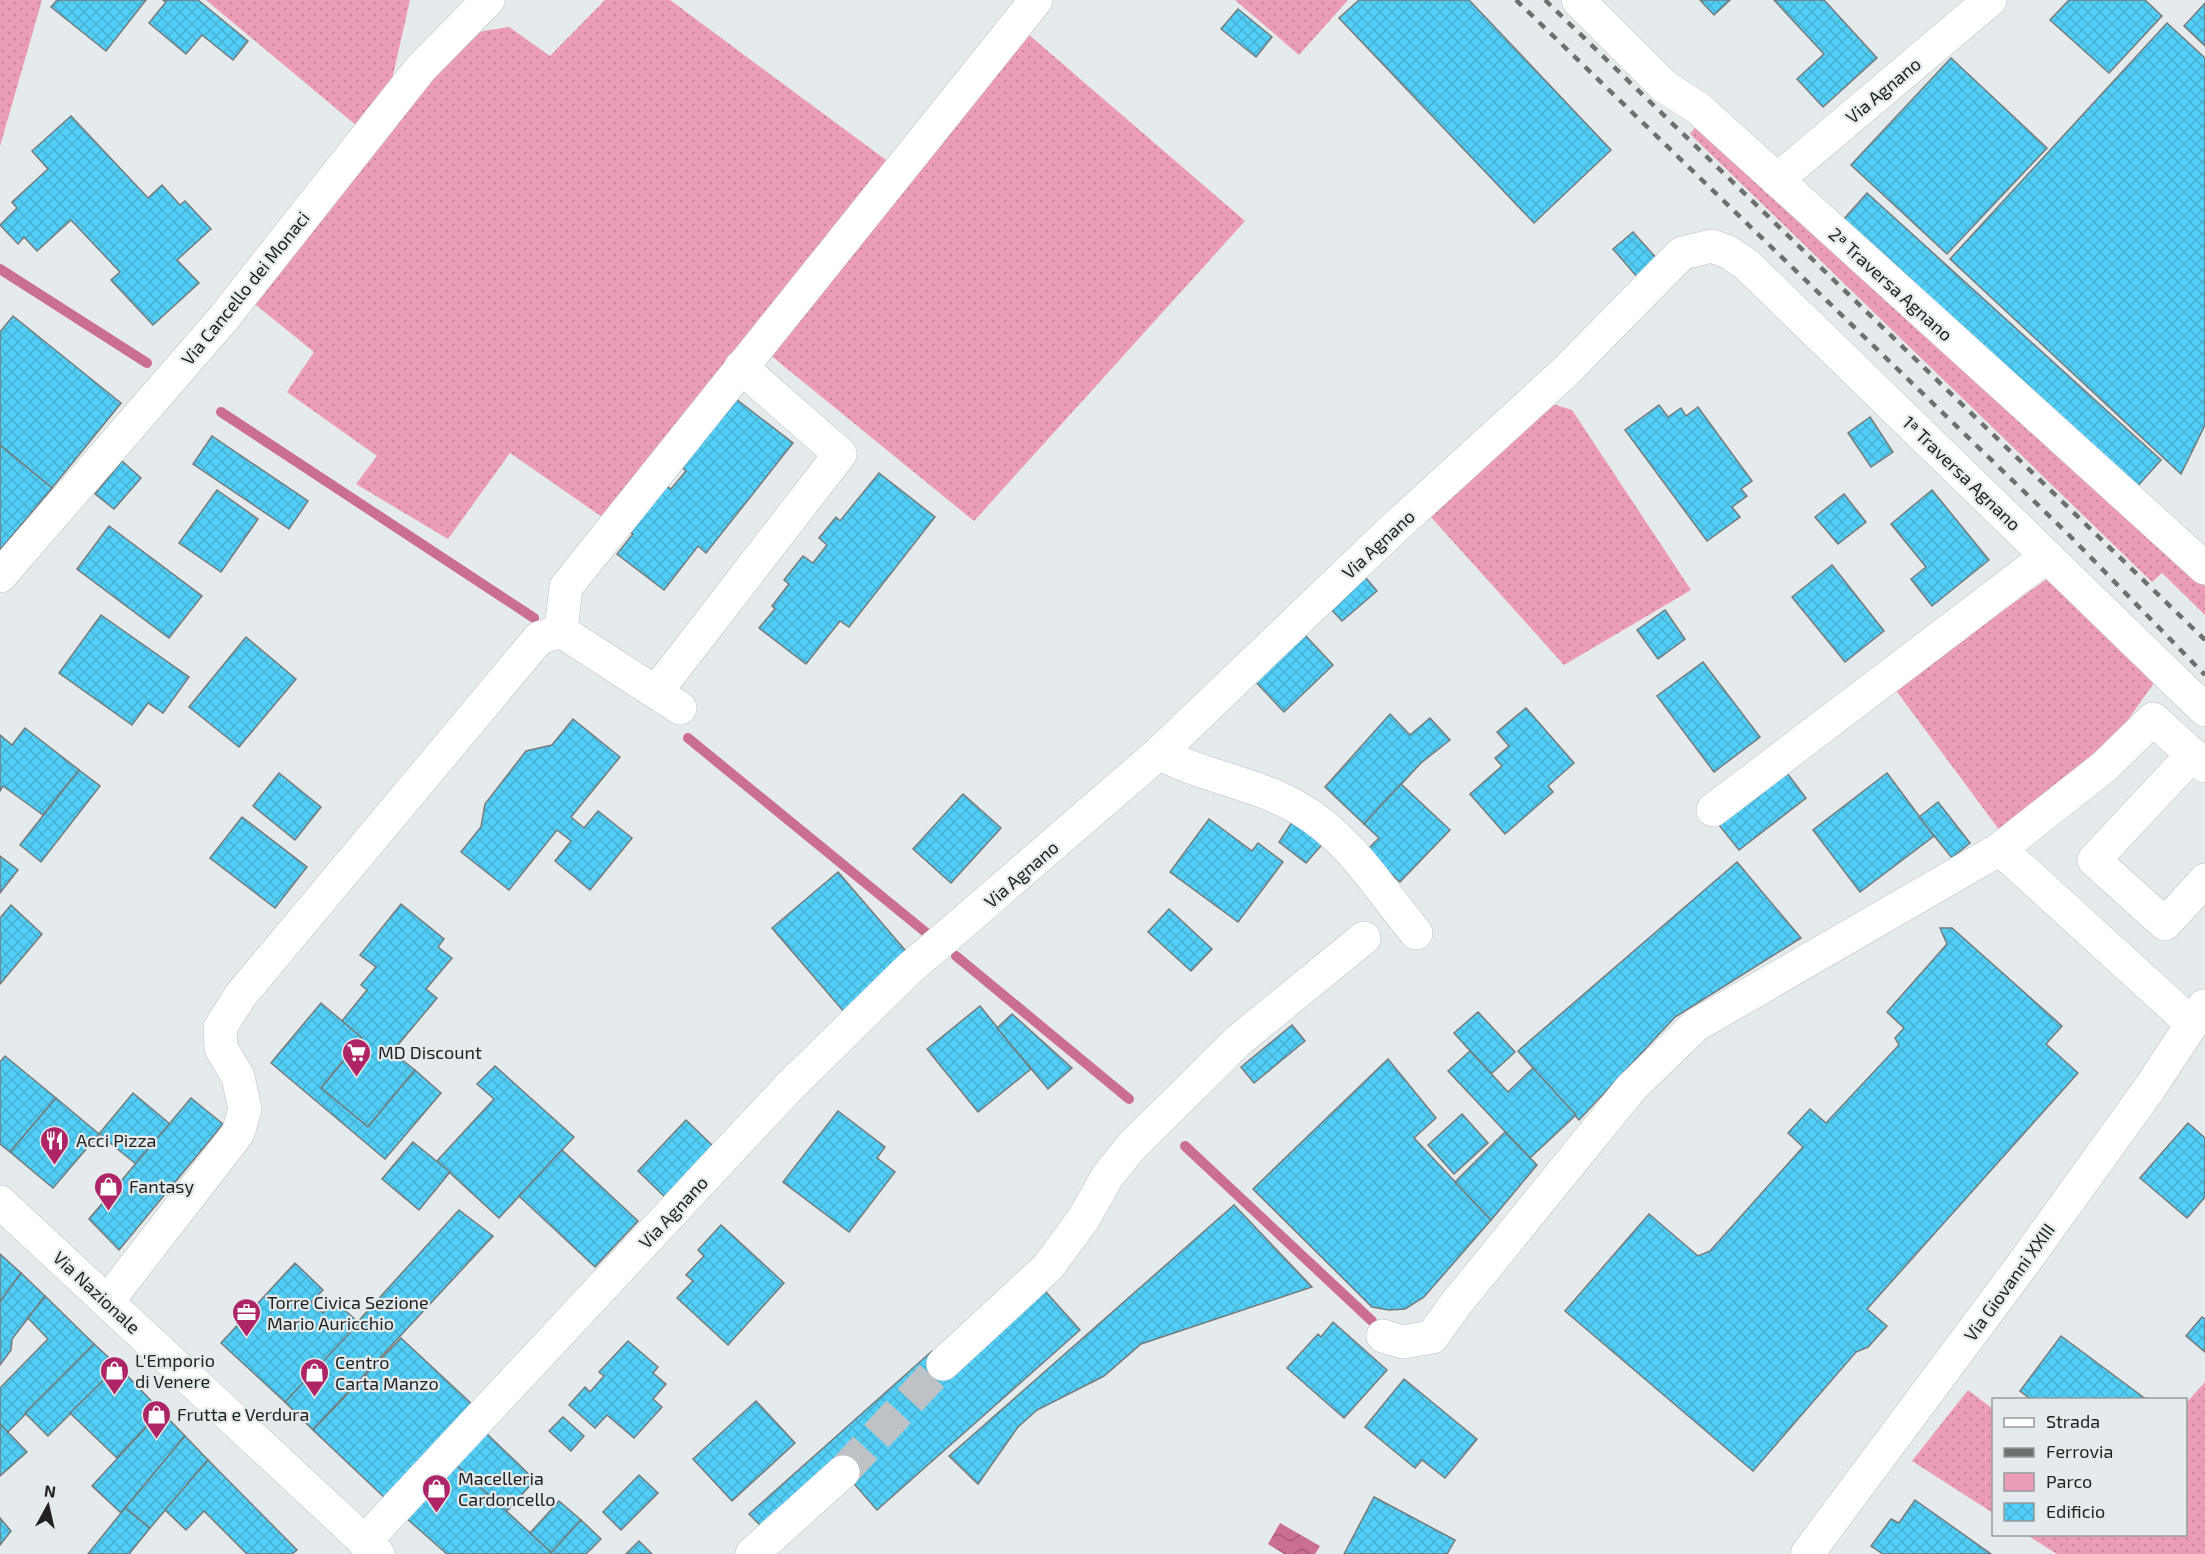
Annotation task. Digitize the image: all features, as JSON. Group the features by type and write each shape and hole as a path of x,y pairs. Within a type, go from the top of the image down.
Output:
{"street":[{"name":"Via Cancello dei Monaci","path":"0,576 222,320 421,68 488,0"},
{"path":"561,631 566,587 1036,0"},
{"name":"2ª Traversa Agnano","path":"1578,0 1665,87 1698,108 2205,568"},
{"name":"Via Agnano","path":"1777,180 1990,0"},
{"name":"Via Agnano","path":"371,1548 788,1088 909,969 1158,753 1391,531 1566,371 1682,253 1712,246"},
{"name":"1ª Traversa Agnano","path":"1712,246 1728,252 1746,264 2205,710"},
{"path":"561,631 668,700 840,454 741,367"},
{"path":"1713,810 2047,556"},
{"path":"107,1302 238,1133 245,1109 238,1077 221,1048 220,1028 240,996 539,638 561,631"},
{"path":"1383,1336 1403,1342 1432,1337 1455,1305 1631,1088 1696,1025 2000,849 2104,765 2153,719 2199,761 2094,860 2165,924 2205,880"},
{"path":"1158,753 1179,764 1298,807 1327,825 1355,856 1416,933"},
{"path":"2000,849 2199,1014"},
{"path":"943,1364 1048,1267 1084,1218 1107,1177 1131,1148 1239,1040 1364,938"},
{"name":"Via Giovanni XXIII","path":"1807,1554 2020,1268 2149,1089 2199,1014"},
{"name":"Via Nazionale","path":"0,1202 371,1548"},
{"path":"752,1554 843,1472"}],"green space":[{"path":"0,0 42,0 0,146"},
{"path":"206,0 410,0 391,84 363,131"},
{"path":"605,0 670,0 890,163 605,519 510,453 448,539 356,484 377,456 287,392 314,352 252,302 462,40 483,31 509,27 550,56"},
{"path":"1235,0 1348,0 1299,55"},
{"path":"1028,34 1245,221 974,521 769,354"},
{"path":"1697,125 1924,335 2205,586 2205,615 2162,573 2152,582 1690,134"},
{"path":"1553,404 1572,410 1691,590 1564,665 1431,517"},
{"path":"2051,576 2156,680 2106,751 2000,831 1895,689"},
{"path":"2205,1382 2205,1554 2057,1554 2029,1536 2187,1536 2187,1402"},
{"path":"1968,1390 1992,1408 1992,1512 1912,1461"}],"water":[{"path":"1280,1523 1320,1546 1315,1554 1284,1554 1268,1544"}],"building":[{"path":"57,0 146,0 106,51 51,7"},
{"path":"163,0 198,0 248,41 233,60 202,35 186,54 149,23 166,2"},
{"path":"1359,0 1469,0 1611,150 1534,223 1339,18"},
{"path":"1700,0 1730,0 1714,15"},
{"path":"1774,0 1824,0 1877,58 1823,107 1797,79 1824,54"},
{"path":"2069,0 2145,0 2162,16 2109,73 2050,20"},
{"path":"2205,3 2205,46 2184,26"},
{"path":"1238,9 1272,37 1256,57 1221,29"},
{"path":"2167,23 2205,58 2205,425 2181,474 1950,259"},
{"path":"1951,58 2047,148 1947,254 1851,165"},
{"path":"71,116 148,198 162,185 180,205 185,201 211,229 177,260 199,283 153,325 111,280 120,272 71,220 37,251 24,237 18,244 0,225 17,208 12,202 48,169 32,151"},
{"path":"1867,193 2161,460 2136,488 1843,220"},
{"path":"1633,232 1658,260 1638,278 1613,249"},
{"path":"13,316 121,403 52,488 0,445 0,332"},
{"path":"736,399 793,443 706,553 698,546 664,590 617,554 633,534 630,532 661,482 671,489 686,471 677,464"},
{"path":"1659,405 1668,417 1681,408 1686,416 1698,407 1752,481 1741,489 1747,496 1732,507 1740,517 1707,541 1625,430"},
{"path":"1870,417 1893,452 1871,467 1848,433"},
{"path":"212,436 308,501 289,529 193,464"},
{"path":"0,445 52,488 0,550"},
{"path":"122,461 141,478 114,509 95,494"},
{"path":"879,473 935,517 849,627 840,621 806,664 759,628 775,609 772,606 789,584 784,580 803,556 813,563 827,545 819,538 836,517 840,521"},
{"path":"217,490 258,519 221,572 179,543"},
{"path":"1932,490 1989,560 1932,606 1911,579 1926,567 1891,524"},
{"path":"1844,494 1866,522 1838,544 1815,517"},
{"path":"109,526 202,596 169,638 77,569"},
{"path":"1832,565 1884,631 1845,662 1792,597"},
{"path":"1365,577 1377,591 1342,621 1329,607"},
{"path":"1665,610 1685,639 1658,659 1637,630"},
{"path":"101,615 189,677 163,713 148,703 132,725 59,673"},
{"path":"1303,633 1333,665 1284,712 1253,679"},
{"path":"246,637 296,679 239,747 189,707"},
{"path":"1703,662 1760,737 1714,772 1657,696"},
{"path":"1526,708 1574,763 1548,786 1553,792 1505,834 1470,794 1502,766 1495,758 1509,746 1497,732"},
{"path":"1390,714 1410,735 1430,718 1450,740 1421,763 1364,824 1325,787"},
{"path":"573,719 620,757 571,817 584,828 598,811 632,838 590,890 555,861 571,841 557,830 509,890 461,852 481,827 485,804 526,751 552,745"},
{"path":"25,728 79,770 43,815 3,786 0,791 0,735 12,745"},
{"path":"79,770 100,786 41,862 20,845"},
{"path":"279,773 321,807 295,840 253,806"},
{"path":"1787,773 1806,798 1739,850 1719,825"},
{"path":"1887,773 1934,836 1860,892 1813,830"},
{"path":"1401,784 1450,830 1400,882 1366,851 1379,838 1364,824"},
{"path":"963,794 1001,828 951,883 913,849"},
{"path":"1938,802 1970,843 1952,858 1919,817"},
{"path":"1296,816 1326,840 1306,863 1279,842"},
{"path":"242,817 307,867 275,908 210,858"},
{"path":"1209,819 1252,851 1258,843 1283,862 1238,922 1170,872"},
{"path":"0,856 18,870 0,893"},
{"path":"1737,862 1801,938 1675,1017 1579,1120 1518,1051"},
{"path":"838,872 911,957 845,1013 772,928"},
{"path":"401,904 444,939 438,947 452,958 426,989 437,998 392,1052 415,1070 368,1127 321,1088 362,1038 342,1021 367,990 361,985 376,967 360,955"},
{"path":"11,905 42,934 0,984 0,918"},
{"path":"1169,909 1212,949 1191,971 1148,932"},
{"path":"1940,928 1952,928 2062,1026 2046,1044 2078,1073 1867,1309 1887,1326 1868,1347 1856,1352 1753,1471 1565,1311 1649,1214 1698,1256 1710,1251 1803,1147 1788,1133 1810,1109 1826,1123 1899,1045 1895,1038 1904,1028 1887,1012 1947,944"},
{"path":"321,1003 362,1038 321,1088 368,1127 415,1070 441,1093 385,1159 271,1063"},
{"path":"980,1006 1031,1069 978,1112 927,1049"},
{"path":"1478,1012 1515,1052 1491,1074 1454,1033"},
{"path":"1012,1014 1072,1068 1048,1089 997,1028"},
{"path":"1292,1025 1305,1041 1254,1083 1241,1067"},
{"path":"1470,1051 1508,1092 1533,1068 1576,1115 1530,1158 1448,1071"},
{"path":"5,1056 56,1098 10,1152 0,1144 0,1062"},
{"path":"1388,1059 1436,1118 1414,1138 1491,1220 1424,1297 1405,1309 1389,1310 1372,1307 1253,1189"},
{"path":"495,1066 574,1137 499,1218 437,1161 494,1099 477,1084"},
{"path":"133,1093 170,1124 136,1164 99,1134"},
{"path":"56,1098 99,1134 53,1188 10,1152"},
{"path":"191,1098 223,1124 119,1250 89,1219"},
{"path":"838,1111 885,1147 877,1158 895,1172 849,1232 783,1182"},
{"path":"1462,1114 1488,1143 1454,1174 1428,1145"},
{"path":"686,1120 717,1150 669,1201 638,1171"},
{"path":"2188,1123 2205,1138 2205,1197 2187,1218 2140,1178"},
{"path":"1505,1132 1537,1165 1491,1220 1455,1182"},
{"path":"413,1142 450,1172 419,1210 382,1179"},
{"path":"562,1150 638,1221 595,1267 519,1196"},
{"path":"1234,1205 1312,1287 1141,1344 1104,1376 1037,1410 1018,1427 978,1484 949,1456"},
{"path":"459,1210 493,1236 313,1430 285,1402"},
{"path":"721,1225 784,1283 728,1345 677,1298 693,1281 686,1275 704,1256 698,1250"},
{"path":"0,1254 21,1273 0,1302"},
{"path":"295,1263 323,1290 311,1302 323,1313 335,1301 359,1323 285,1402 221,1343"},
{"path":"21,1273 45,1296 12,1339 11,1350 0,1365 0,1302"},
{"path":"1045,1291 1080,1330 877,1510 835,1462 762,1527 749,1514 932,1351 951,1374"},
{"path":"45,1296 94,1344 8,1432 0,1424 0,1388 48,1339 28,1318"},
{"path":"2202,1317 2205,1319 2205,1352 2186,1336"},
{"path":"1333,1322 1387,1370 1344,1418 1287,1368 1318,1334 1321,1337"},
{"path":"2061,1336 2144,1398 2029,1398 2020,1391"},
{"path":"401,1338 475,1407 387,1500 313,1430"},
{"path":"628,1341 658,1367 653,1373 666,1384 653,1399 662,1407 634,1438 607,1415 595,1428 569,1405 585,1387 590,1392 604,1376 599,1372"},
{"path":"94,1344 118,1366 48,1436 25,1413"},
{"path":"118,1366 161,1411 117,1458 70,1413"},
{"path":"1404,1379 1477,1439 1445,1478 1422,1460 1415,1468 1365,1427"},
{"path":"756,1401 795,1443 732,1501 693,1459"},
{"path":"161,1411 185,1436 121,1513 92,1486"},
{"path":"563,1417 584,1436 571,1451 549,1431"},
{"path":"0,1424 27,1452 0,1476"},
{"path":"485,1432 535,1480 506,1512 455,1464"},
{"path":"185,1436 208,1460 150,1528 125,1508"},
{"path":"208,1460 297,1550 292,1554 247,1554 204,1511 186,1530 165,1510"},
{"path":"455,1464 552,1553 447,1554 406,1518"},
{"path":"639,1475 658,1493 621,1530 603,1512"},
{"path":"1374,1497 1455,1540 1447,1554 1344,1554"},
{"path":"1915,1500 1991,1554 1883,1554 1871,1546 1891,1519 1899,1523"},
{"path":"559,1501 581,1520 552,1553 530,1533"},
{"path":"125,1508 150,1528 129,1554 88,1554"},
{"path":"0,1518 11,1531 0,1545"},
{"path":"581,1520 601,1539 586,1554 550,1554"},
{"path":"639,1541 652,1554 626,1554"}],"waterway":[{"path":"0,269 147,363"},
{"path":"221,412 534,618"},
{"path":"688,738 929,935"},
{"path":"956,956 1129,1099"},
{"path":"1185,1146 1372,1321"}],"tunnel":[{"path":"843,1472 943,1364"}],"railway":[{"path":"1516,0 2069,535 2205,675"},
{"path":"1545,0 2205,640"}],"place":[{"name":"MD Discount","path":"357,1078"},
{"name":"Acci Pizza","path":"55,1166"},
{"name":"Fantasy","path":"108,1212"},
{"name":"Torre Civica Sezione Mario Auricchio","path":"246,1338"},
{"name":"L'Emporio di Venere","path":"114,1396"},
{"name":"Centro Carta Manzo","path":"314,1398"},
{"name":"Frutta e Verdura","path":"156,1440"},
{"name":"Macelleria Cardoncello","path":"437,1514"}]}
